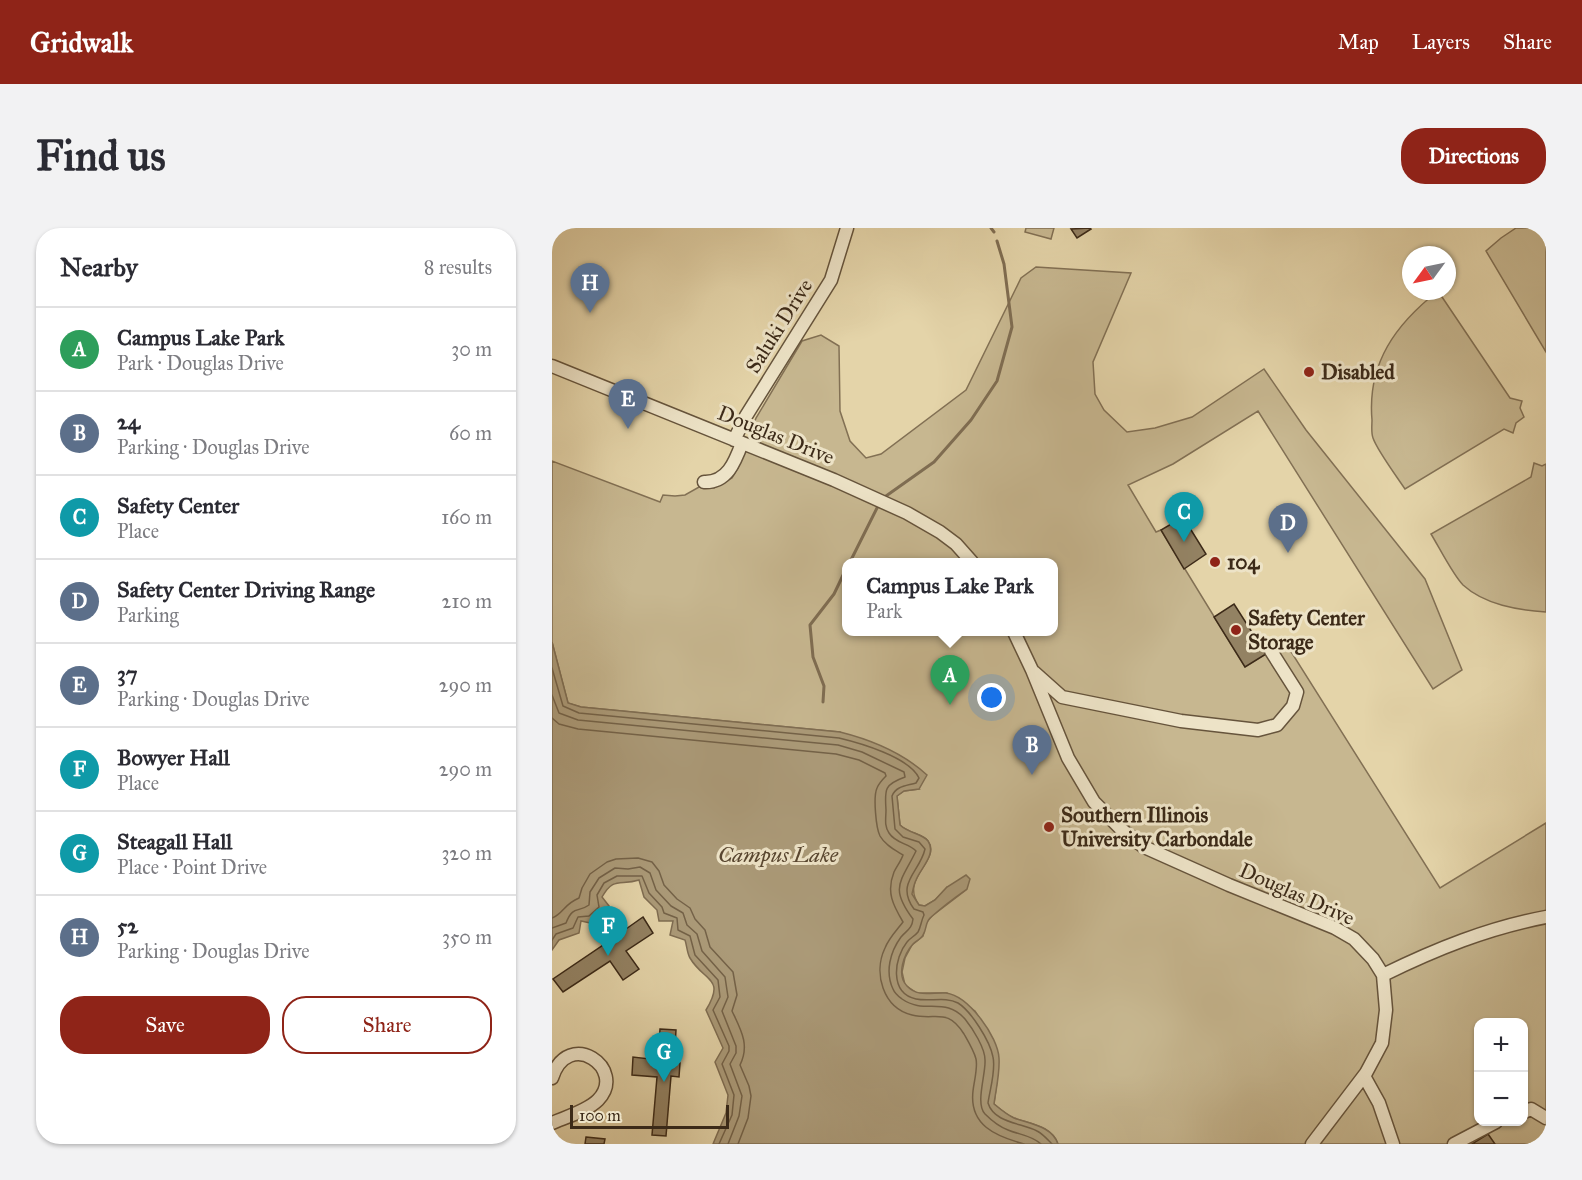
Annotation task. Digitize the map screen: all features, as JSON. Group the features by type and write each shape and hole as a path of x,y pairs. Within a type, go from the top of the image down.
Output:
{"street":[{"name":"Saluki Drive","path":"704,482 713,482 724,477 735,461 738,442 757,398 831,280 847,228"},
{"name":"Douglas Drive","path":"552,366 834,480 908,513 940,532 956,544 968,558"},
{"name":"Douglas Drive","path":"1016,636 1068,758 1094,802 1132,838 1144,847 1218,880 1335,928 1354,939 1383,975"},
{"path":"1032,670 1062,697 1181,721 1258,729 1277,725 1293,706 1296,692 1271,651"},
{"path":"1312,1144 1364,1076 1382,1043 1386,1010 1383,975 1480,933 1546,917"},
{"path":"552,1078 562,1060 572,1055 582,1054 598,1062 606,1081 603,1094 596,1102 552,1123"},
{"path":"1364,1076 1378,1103 1393,1144"},
{"path":"1528,1111 1531,1110 1546,1119"},
{"path":"1454,1144 1488,1126"}],"shaded area":[{"path":"1026,228 1054,228 1051,239 1025,232"},
{"path":"1516,228 1546,228 1546,352 1486,251"},
{"path":"1036,267 1131,273 1093,362 1095,394 1104,410 1127,432 1155,428 1192,417 1264,369 1306,430 1425,579 1462,670 1433,689 1258,411 1173,464 1128,485 1156,532 1161,530 1245,667 1285,642 1440,888 1546,823 1546,1144 1058,1144 1046,1129 1011,1117 994,1104 997,1081 991,1037 975,1011 947,993 917,993 905,985 902,972 905,958 912,945 923,936 926,923 966,890 947,887 935,900 925,906 919,905 914,895 914,886 930,855 931,848 926,839 900,825 897,796 904,791 919,789 840,732 581,707 568,703 552,642 552,461 660,502 663,495 685,495 699,487 714,488 732,478 738,468 756,418 802,341 821,335 839,346 840,411 850,441 866,458 881,454 966,390 1021,278"},
{"path":"1428,300 1444,300 1510,398 1522,401 1520,408 1524,417 1516,423 1513,433 1504,429 1405,489 1372,436 1372,399 1374,380 1387,346 1409,317"},
{"path":"1534,463 1542,466 1546,464 1546,612 1502,605 1472,592 1455,575 1431,534 1531,477"}],"water":[{"name":"Campus Lake","path":"552,642 568,703 581,707 840,732 886,748 927,775 919,789 904,791 897,796 900,825 926,839 930,846 929,856 915,882 912,894 919,905 925,906 935,900 947,887 966,875 970,879 967,889 927,922 922,936 913,944 904,959 902,976 911,990 925,994 946,993 964,1001 973,1009 994,1039 999,1058 994,1104 1011,1117 1046,1129 1058,1144 713,1144 726,1113 728,1095 715,1062 723,1048 706,1010 712,999 713,985 690,958 685,940 670,935 673,921 659,921 657,910 644,897 639,880 610,886 602,897 609,906 590,923 581,921 579,933 559,940 552,950"}],"building":[{"path":"1090,228 1077,238 1071,229"},
{"path":"1183,517 1206,554 1184,569 1161,530"},
{"name":"Safety Center Storage","path":"1234,604 1266,654 1245,667 1214,617"},
{"path":"643,917 653,933 626,951 639,969 623,980 610,961 563,992 553,979 606,943 603,939 613,932 616,936"},
{"path":"660,1029 676,1030 674,1062 680,1063 679,1077 671,1076 666,1136 652,1135 657,1077 632,1075 633,1057 658,1060"},
{"path":"1488,1134 1495,1144 1472,1144"},
{"path":"586,1137 605,1139 604,1144 585,1144"}],"waterway":[{"path":"991,228 994,232"},
{"path":"886,496 934,462 971,420 997,381 1012,327 1004,264 997,241"},
{"path":"852,558 878,506"},
{"path":"823,702 824,686 813,657 810,625 834,594 842,577"}],"place":[{"name":"52","path":"590,313"},
{"name":"Disabled","path":"1309,372"},
{"name":"37","path":"628,429"},
{"name":"Safety Center","path":"1184,542"},
{"name":"Safety Center Driving Range","path":"1288,553"},
{"name":"104","path":"1215,562"},
{"name":"Safety Center Storage","path":"1236,630"},
{"name":"Campus Lake Park","path":"950,705"},
{"name":"24","path":"1032,775"},
{"name":"Southern Illinois University Carbondale","path":"1049,827"},
{"name":"Bowyer Hall","path":"608,956"},
{"name":"Steagall Hall","path":"664,1082"}]}
